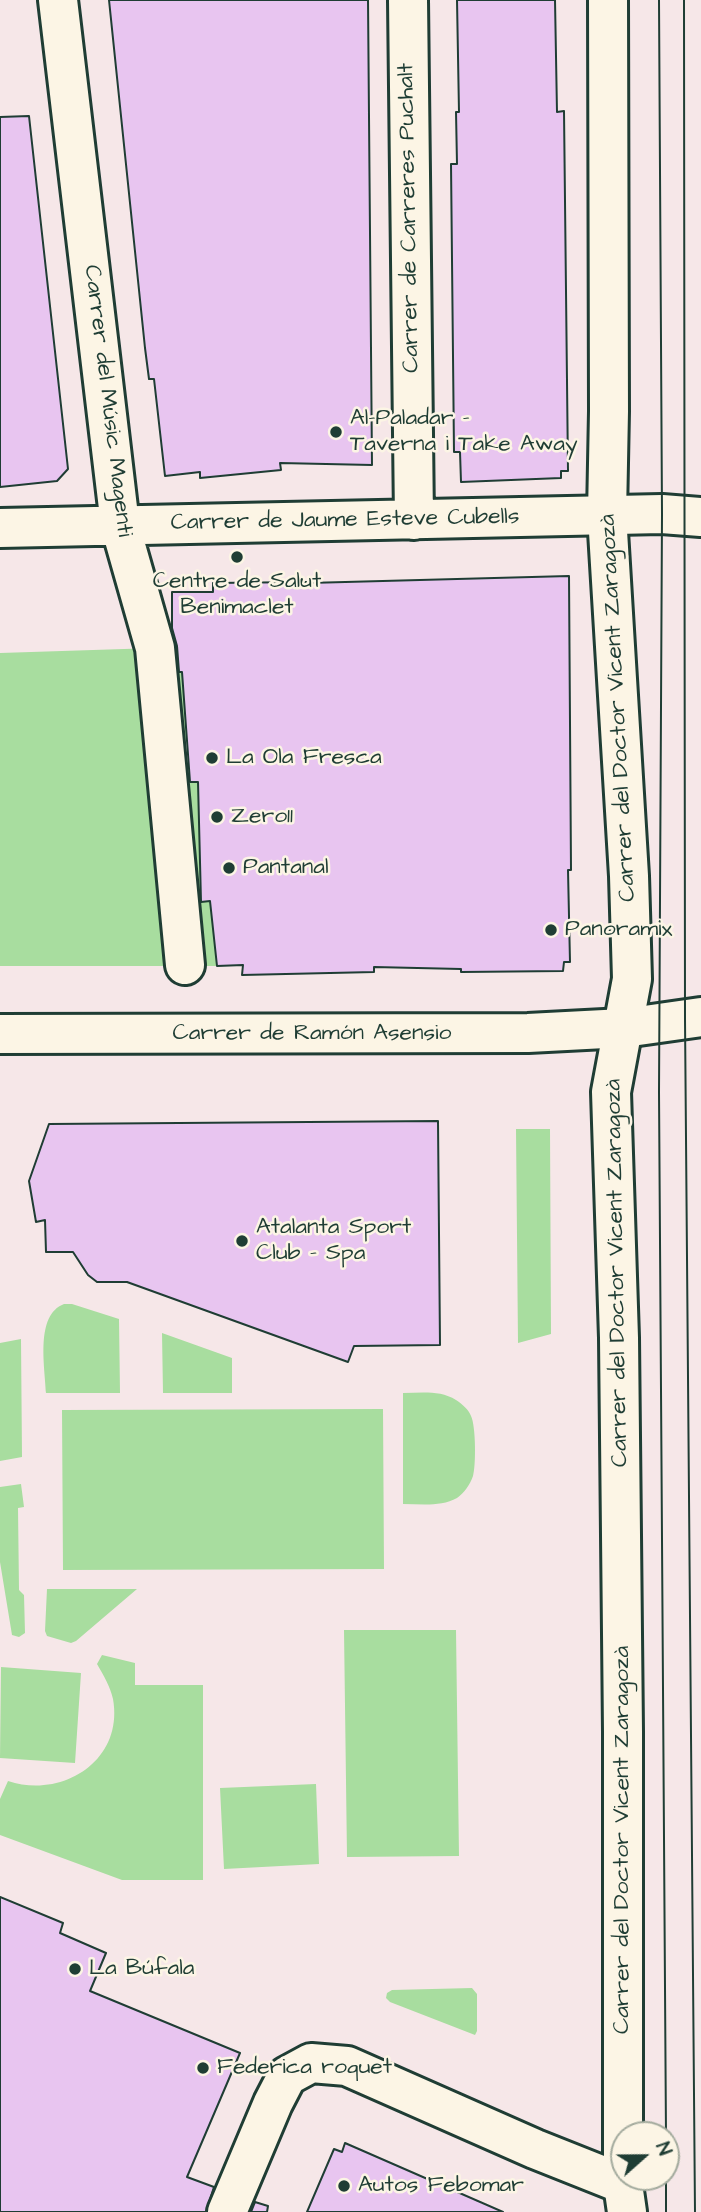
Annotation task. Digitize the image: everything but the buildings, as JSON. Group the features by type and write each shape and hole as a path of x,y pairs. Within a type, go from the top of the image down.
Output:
{"street":[{"name":"Carrer del Músic Magenti","path":"58,0 120,525 155,648 185,965"},
{"name":"Carrer de Carreres Puchalt","path":"408,0 414,520"},
{"name":"Carrer del Doctor Vicent Zaragozà","path":"608,0 607,515 629,876 632,979 611,1091 620,1433 625,2198"},
{"name":"Carrer de Jaume Esteve Cubells","path":"0,528 662,514 701,517"},
{"name":"Carrer de Ramón Asensio","path":"0,1034 528,1033 624,1028 701,1017"},
{"path":"227,2212 287,2076 311,2063 346,2066 535,2148 625,2198"}],"green space":[{"path":"155,648 173,671 185,672 187,781 198,782 201,901 210,901 217,966 0,966 0,653"},
{"path":"516,1129 550,1129 551,1334 518,1343"},
{"path":"64,1304 72,1304 119,1319 120,1393 46,1393 45,1330 55,1310"},
{"path":"162,1333 232,1358 232,1393 163,1393"},
{"path":"21,1339 22,1457 0,1461 0,1343"},
{"path":"403,1393 444,1395 465,1407 470,1414 475,1437 473,1476 464,1491 451,1501 438,1504 403,1504"},
{"path":"383,1409 384,1569 63,1570 62,1410"},
{"path":"21,1484 24,1507 18,1508 19,1590 24,1595 25,1633 19,1637 12,1635 0,1562 0,1487"},
{"path":"47,1589 137,1589 71,1643 47,1636"},
{"path":"344,1630 456,1630 459,1856 347,1857"},
{"path":"102,1655 135,1663 135,1685 203,1685 203,1880 122,1880 0,1835 0,1799 8,1781 28,1785 49,1784 68,1779 85,1770 99,1757 109,1741 114,1721 113,1699 97,1664"},
{"path":"1,1667 81,1673 75,1763 0,1758"},
{"path":"316,1784 319,1864 224,1869 220,1788"},
{"path":"472,1988 477,1994 475,2035 390,2002 386,1998 387,1993 392,1990"}],"tram line":[{"path":"659,0 662,514 659,1092 666,2121"},
{"path":"684,0 685,1019 695,2212"},
{"path":"666,2191 666,2212"}],"place":[{"name":"Al-Paladar - Taverna i Take Away","path":"336,432"},
{"name":"Centre de Salut Benimaclet","path":"237,557"},
{"name":"La Ola Fresca","path":"212,758"},
{"name":"Zero11","path":"217,817"},
{"name":"Pantanal","path":"229,868"},
{"name":"Panoramix","path":"551,930"},
{"name":"Atalanta Sport Club - Spa","path":"242,1241"},
{"name":"La Búfala","path":"75,1969"},
{"name":"Federica roquet","path":"203,2068"},
{"name":"Autos Febomar","path":"344,2186"}]}
